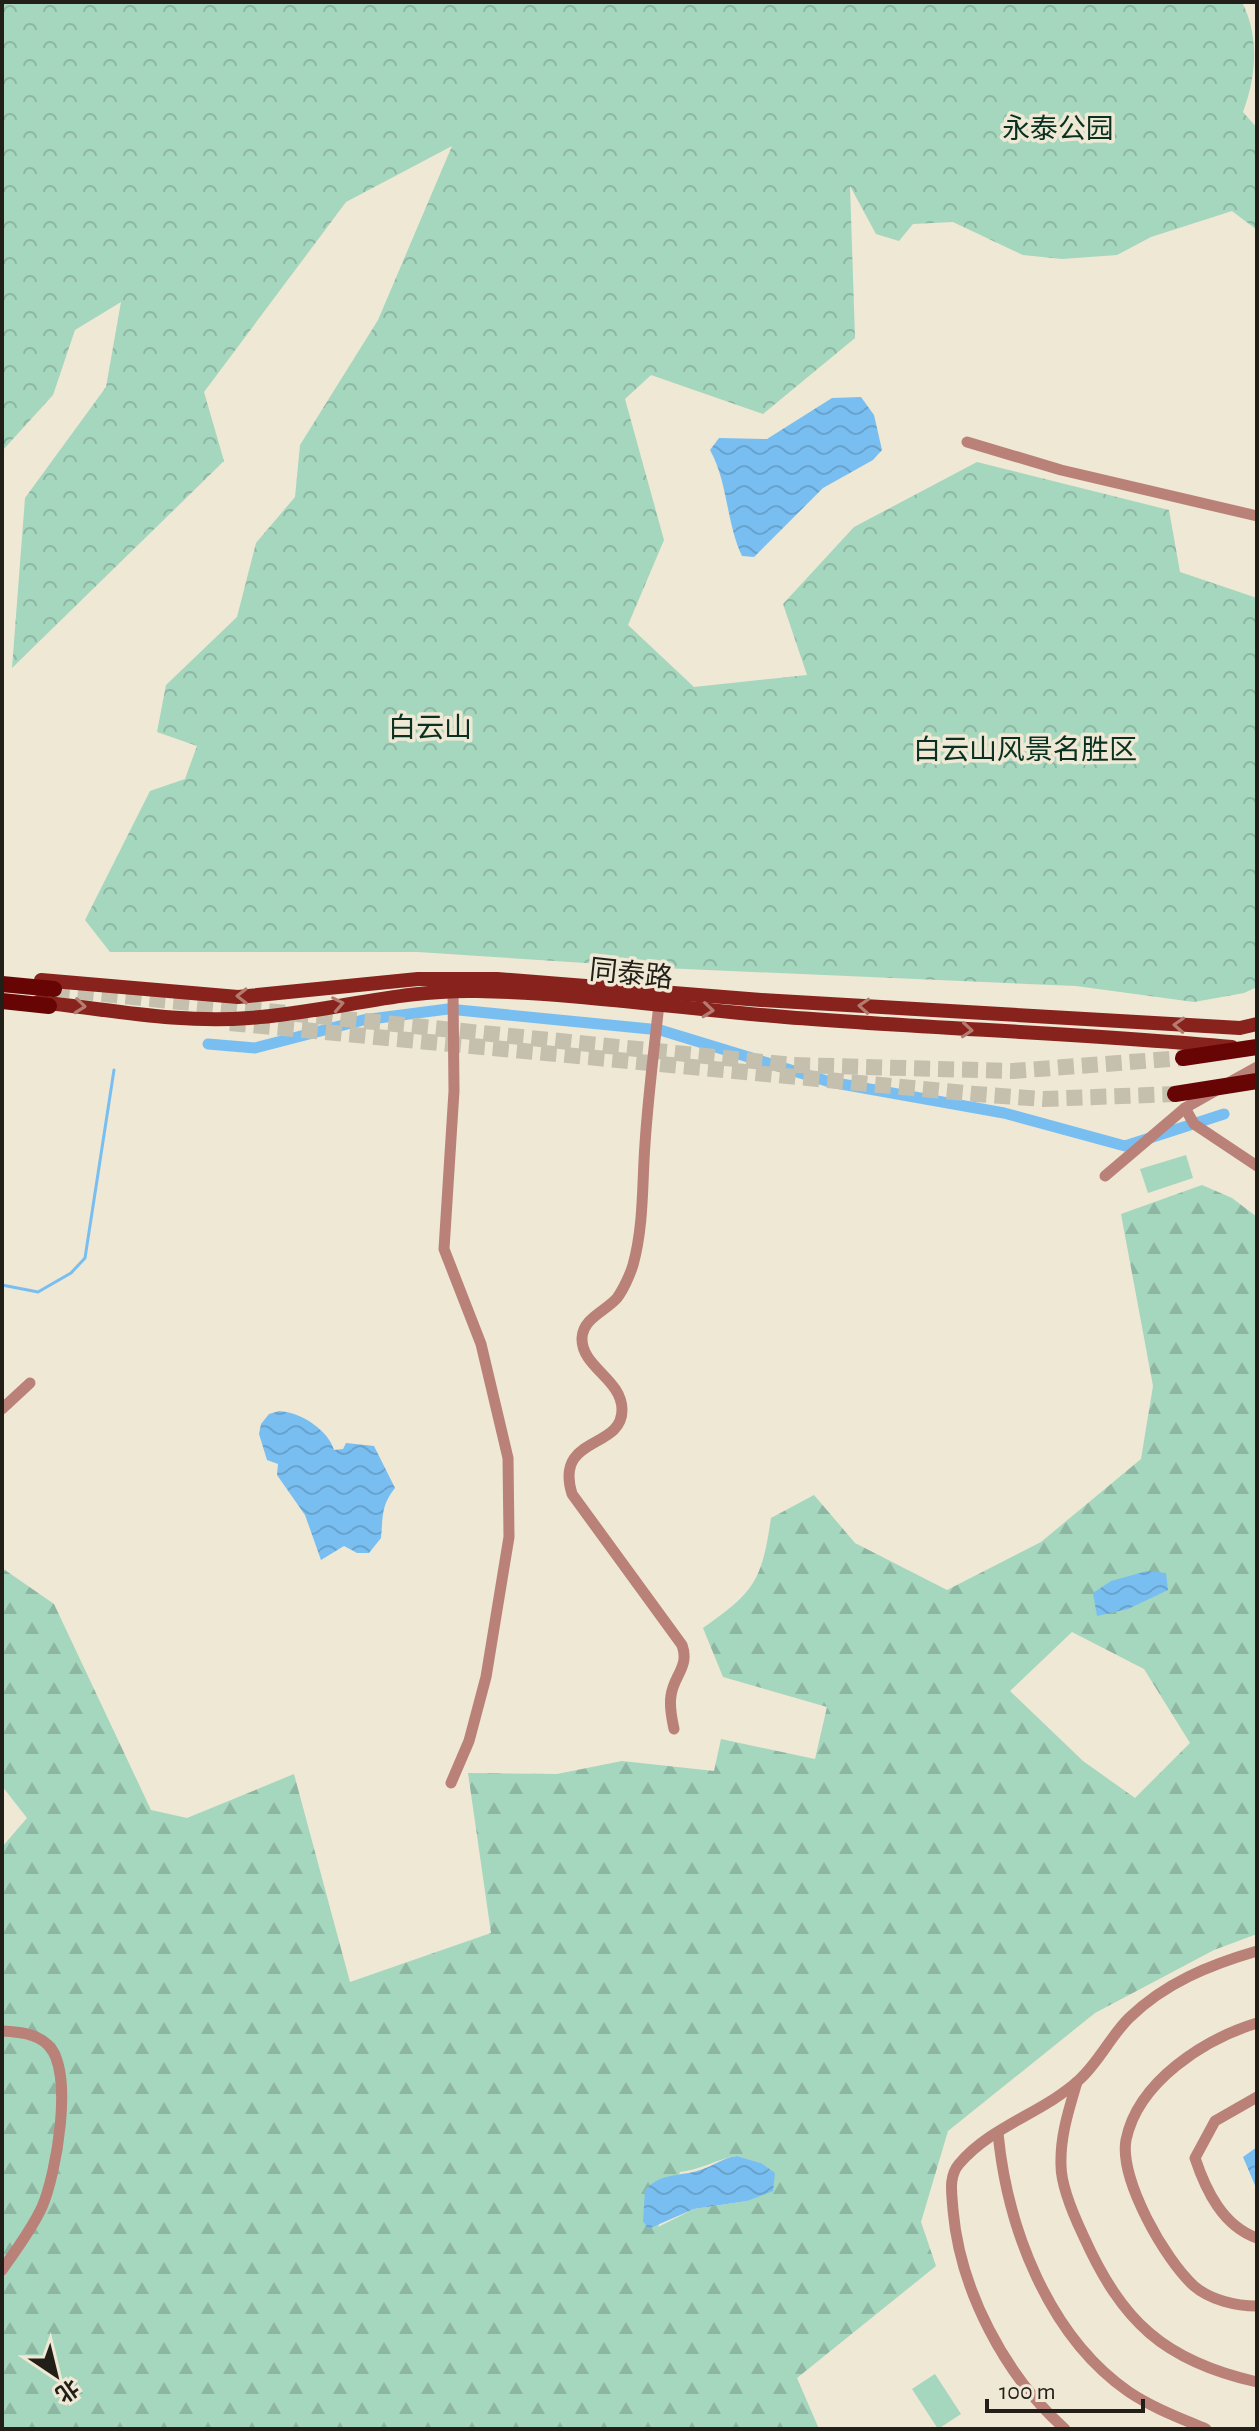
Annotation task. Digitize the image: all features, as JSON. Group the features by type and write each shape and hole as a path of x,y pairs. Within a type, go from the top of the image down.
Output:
{"highway":[{"path":"2,984 54,989"},
{"path":"2,1000 49,1006"},
{"path":"1183,1058 1257,1047"},
{"path":"1180,1101 1257,1081"}],"main road":[{"name":"同泰路","path":"2,977 238,997 431,978 497,979 776,1001 1257,1027"},
{"name":"同泰路","path":"2,1000 226,1019 271,1016 403,993 453,991 580,996 882,1025 1257,1047"}],"street":[{"path":"967,442 1061,470 1257,516"},
{"path":"451,1783 469,1741 486,1677 509,1537 505,1444 481,1344 444,1249 454,1091 453,991"},
{"path":"659,1004 648,1097 642,1217 632,1267 617,1298 593,1317 582,1334 583,1353 615,1388 623,1406 622,1417 617,1427 579,1452 569,1463 567,1479 572,1494 682,1645 686,1656 684,1666 670,1692 674,1729"},
{"path":"1235,1047 1240,1028"},
{"path":"1105,1176 1165,1126 1180,1101 1257,1067"},
{"path":"1180,1101 1194,1124 1257,1166"},
{"path":"2,1409 30,1383"},
{"path":"1065,2429 1024,2385 987,2325 968,2280 955,2228 951,2181 957,2166 977,2146 1077,2082 1107,2050 1127,2020 1163,1991 1209,1965 1257,1951"},
{"path":"1257,2023 1230,2031 1162,2078 1138,2110 1126,2140 1127,2170 1138,2200 1177,2264 1195,2286 1220,2300 1257,2306"},
{"path":"2,2031 37,2037 49,2045 58,2058 63,2086 53,2166 42,2206 2,2270"},
{"path":"1077,2082 1063,2130 1060,2169 1076,2221 1098,2270 1123,2307 1158,2341 1185,2360 1217,2373 1257,2382"},
{"path":"1257,2097 1215,2121 1195,2158 1224,2216 1241,2232 1257,2238"},
{"path":"998,2133 1006,2190 1016,2226 1066,2327 1097,2366 1130,2392 1206,2429"}],"green space":[{"name":"白云山风景名胜区","path":"2,2 1242,2 1251,28 1254,56 1251,84 1243,112 1257,128 1257,230 1232,211 1151,237 1117,255 1062,259 1023,255 953,222 913,224 899,241 876,234 850,186 855,338 763,414 651,375 625,399 664,540 628,625 694,687 807,675 783,604 854,527 977,462 1169,510 1180,572 1257,598 1257,987 1244,993 1194,1002 1076,986 663,968 418,952 110,952 85,920 150,791 185,779 197,746 157,732 166,685 237,617 256,543 295,497 300,445 378,320 452,146 346,202 204,392 224,461 12,668 25,498 106,387 121,302 75,330 53,395 2,451"},
{"path":"1186,1155 1193,1178 1148,1193 1140,1169"},
{"path":"1202,1185 1232,1198 1257,1217 1257,1934 1214,1950 1095,2013 948,2131 921,2222 936,2266 797,2378 819,2429 2,2429 2,1847 27,1818 2,1786 2,1568 54,1604 151,1810 187,1818 294,1774 350,1982 491,1933 468,1773 557,1774 622,1761 714,1771 721,1739 815,1759 827,1707 723,1677 703,1628 734,1604 753,1583 764,1556 771,1518 814,1495 855,1543 947,1590 1041,1542 1141,1459 1153,1386 1121,1214","holes":["1072,1632 1144,1669 1190,1743 1135,1798 1083,1761 1010,1691","737,2156 761,2163 747,2201 694,2209 658,2227 680,2172"]},
{"path":"935,2374 961,2414 938,2429 912,2389"}],"water":[{"path":"861,397 874,415 882,450 873,460 823,488 754,557 742,556 710,450 719,438 767,439 832,398"},
{"path":"279,1411 312,1423 326,1436 334,1450 343,1449 346,1443 374,1446 395,1488 385,1506 381,1538 369,1553 357,1553 344,1546 321,1560 305,1515 277,1475 278,1464 267,1460 259,1434 261,1424 269,1414"},
{"path":"1147,1571 1166,1573 1168,1590 1128,1609 1097,1616 1093,1593 1111,1581"},
{"path":"1257,2147 1257,2190 1243,2157"},
{"path":"737,2156 761,2163 775,2173 773,2191 747,2201 694,2209 648,2229 643,2221 645,2190 651,2184"}],"waterway":[{"path":"208,1044 255,1048 363,1020 448,1009 660,1030 830,1082 1004,1113 1125,1146 1224,1114"},
{"path":"2,1285 38,1292 71,1273 85,1258 114,1070"}],"tunnel":[{"path":"54,989 793,1065 1013,1071 1183,1058"},
{"path":"230,1023 975,1094 1043,1099 1175,1094"}],"park label":[{"name":"永泰公园","path":"1058,130"},
{"name":"白云山","path":"430,729"}]}
